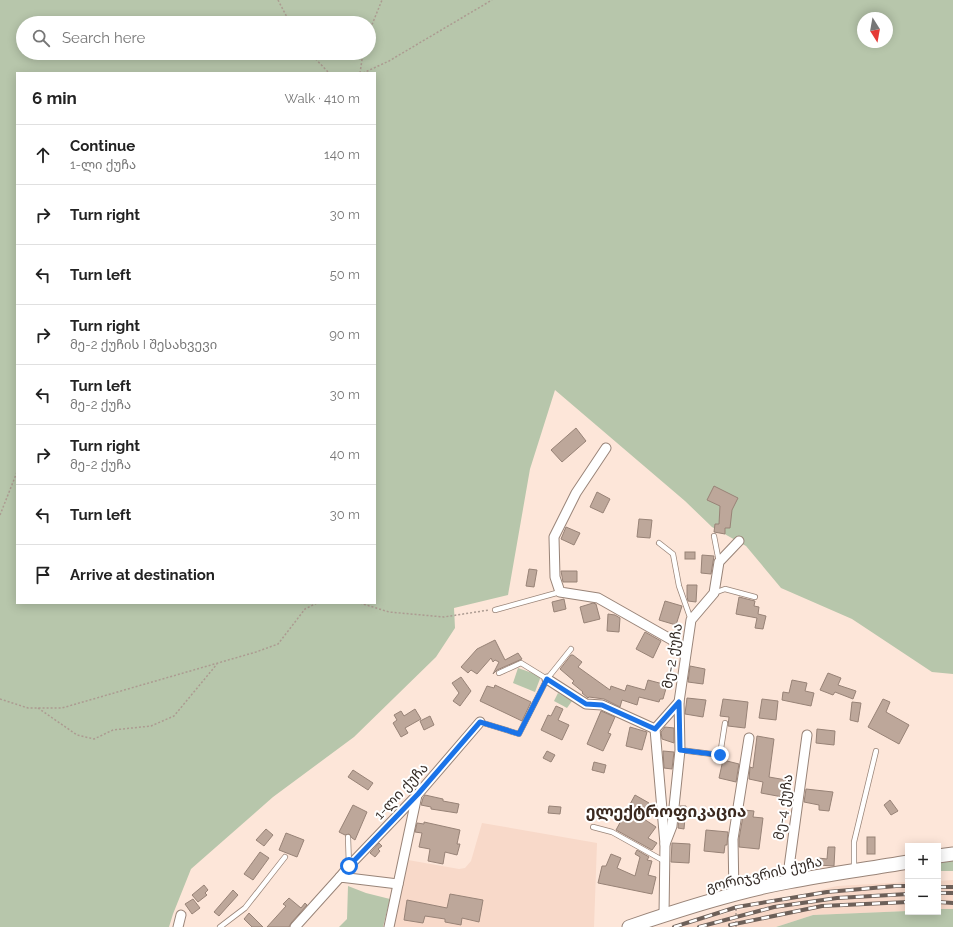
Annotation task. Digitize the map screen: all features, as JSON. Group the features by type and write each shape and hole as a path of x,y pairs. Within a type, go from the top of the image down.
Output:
{"main road":[{"path":"941,856 953,854"},
{"name":"გორიჯვრის ქუჩა","path":"630,927 664,915 787,882 905,862"}],"street":[{"path":"606,448 576,493 554,538 555,577 560,592 598,598 672,640 685,656"},
{"path":"714,593 719,562 740,541"},
{"name":"მე-2 ქუჩა","path":"665,844 672,826 680,750 679,702 691,620 714,593"},
{"path":"547,679 586,704 602,705 655,729"},
{"name":"მე-2 ქუჩა","path":"664,915 665,844 655,729 679,702"},
{"name":"1-ლი ქუჩა","path":"295,927 349,866 418,794 480,722"},
{"name":"მე-4 ქუჩა","path":"787,882 807,736"},
{"path":"734,895 733,839 749,738"},
{"path":"389,927 418,794"},
{"path":"340,877 398,884"},
{"path":"178,927 181,916"}],"lane":[{"path":"714,536 719,562"},
{"path":"658,543 673,554 679,586 691,620"},
{"path":"714,593 725,589 755,597"},
{"path":"495,610 560,592"},
{"path":"480,722 519,734 547,679 571,649"},
{"path":"499,672 521,663 547,679"},
{"path":"680,750 720,755 724,723"},
{"path":"854,871 854,842 876,751"},
{"path":"593,827 612,832 664,861"},
{"path":"348,837 349,866"},
{"path":"220,927 245,908 285,857"}],"path":[{"path":"278,0 286,16"},
{"path":"376,16 382,0"},
{"path":"364,72 389,61 492,0"},
{"path":"317,60 328,72"},
{"path":"362,72 363,60"},
{"path":"0,515 16,475"},
{"path":"0,699 28,708 62,708 256,652 278,644 305,609 315,604"},
{"path":"363,604 389,612 444,617 495,610"},
{"path":"38,708 77,735 94,739 113,730 151,726 174,716 218,663"},
{"path":"734,895 737,907 736,927"}],"shaded area":[{"path":"482,823 597,843 594,927 393,927 408,860 459,869 465,868 471,861"},
{"path":"953,880 953,909 941,910 941,881"},
{"path":"905,882 905,911 813,915 776,927 675,927 687,923 837,886"}],"green space":[{"path":"0,0 953,0 953,674 932,672 852,619 781,588 746,546 712,527 685,501 555,390 530,469 508,595 454,608 455,628 436,657 354,737 273,797 191,869 169,927 0,927"},
{"path":"518,668 541,676 535,692 513,683"},
{"path":"558,693 572,701 567,708 554,701"},
{"path":"953,858 953,871 941,871 941,860"},
{"path":"348,886 366,893 390,899 383,927 339,927 347,919"},
{"path":"941,909 953,909 953,927 776,927 813,915 905,911 905,915 941,915"}],"building":[{"path":"576,428 586,441 562,462 551,450"},
{"path":"714,486 738,498 732,510 730,528 725,528 725,534 714,532 715,524 719,524 720,506 707,500"},
{"path":"597,492 610,499 603,513 590,507"},
{"path":"639,519 652,520 650,538 637,537"},
{"path":"566,527 580,533 574,545 561,539"},
{"path":"685,552 695,552 695,559 685,559"},
{"path":"702,555 714,556 711,574 701,573"},
{"path":"529,569 537,570 534,587 526,586"},
{"path":"561,571 577,571 577,582 563,582"},
{"path":"687,585 697,585 696,602 688,601"},
{"path":"739,597 755,601 754,606 759,607 758,614 766,616 763,629 755,628 757,618 736,614"},
{"path":"564,599 566,609 554,612 552,602"},
{"path":"665,601 682,606 676,625 659,620"},
{"path":"593,603 596,604 600,619 584,623 580,607"},
{"path":"608,614 615,615 620,618 619,632 607,631"},
{"path":"645,632 661,641 653,658 636,649"},
{"path":"495,640 505,660 518,653 522,659 497,670 493,674 499,662 495,660 493,662 491,658 477,674 471,670 468,673 461,667 477,649"},
{"path":"571,655 582,662 578,667 610,690 611,686 625,691 627,685 645,690 648,680 667,685 663,699 660,699 659,702 639,697 637,705 622,700 620,707 604,699 588,698 572,683 574,681 560,669"},
{"path":"690,666 705,669 703,684 688,682"},
{"path":"828,673 841,678 838,685 856,691 853,699 835,692 833,695 820,690"},
{"path":"461,677 471,691 460,706 453,701 459,693 452,683"},
{"path":"792,680 807,683 805,691 814,693 811,706 782,700 783,692 789,693"},
{"path":"495,685 531,702 522,721 480,701 487,686 494,688"},
{"path":"687,698 706,700 703,717 685,714"},
{"path":"723,699 748,702 745,728 728,726 729,717 720,716"},
{"path":"762,699 778,701 776,720 759,718"},
{"path":"883,699 890,702 886,712 909,725 899,744 868,727"},
{"path":"852,702 861,703 858,722 850,720"},
{"path":"556,706 563,709 558,720 569,725 562,740 541,730 548,715 551,716"},
{"path":"415,709 421,719 405,728 408,733 401,737 393,723 397,720 394,715 401,711 404,716"},
{"path":"601,711 615,717 608,733 611,734 603,751 587,744"},
{"path":"430,716 434,725 424,730 420,721"},
{"path":"630,727 647,732 642,750 626,746"},
{"path":"665,727 674,728 674,743 662,739 661,732"},
{"path":"817,729 835,731 834,745 816,743"},
{"path":"757,736 774,739 769,777 792,781 788,798 761,793 763,782 749,779 750,767 753,768"},
{"path":"547,751 555,755 551,762 543,758"},
{"path":"663,751 674,752 672,769 664,768"},
{"path":"723,760 739,764 736,782 719,778"},
{"path":"594,762 606,765 604,773 592,770"},
{"path":"353,770 373,783 368,790 348,777"},
{"path":"806,789 833,792 829,811 819,810 819,805 804,802"},
{"path":"425,795 459,804 457,813 431,809 431,807 421,805"},
{"path":"635,795 649,803 641,817 656,827 648,838 657,843 652,850 616,830"},
{"path":"890,800 898,811 891,815 884,805"},
{"path":"353,805 367,812 355,840 349,834 345,835 339,832"},
{"path":"549,806 561,807 560,814 548,813"},
{"path":"680,806 686,806 684,829 678,828"},
{"path":"744,810 754,811 753,817 763,818 759,849 739,847"},
{"path":"424,822 460,830 457,844 460,844 457,855 445,852 443,864 428,861 430,849 419,847 422,833 415,832 417,823 424,824"},
{"path":"266,829 273,835 264,846 256,840"},
{"path":"706,830 728,832 727,845 725,845 724,853 704,851"},
{"path":"286,833 304,840 297,857 279,850"},
{"path":"867,837 875,837 875,854 867,854"},
{"path":"379,843 382,846 378,849 380,851 375,857 370,853"},
{"path":"672,843 690,844 689,863 671,862"},
{"path":"828,847 835,847 834,866 817,865 818,858 827,859"},
{"path":"637,850 649,857 647,860 652,861 648,875 656,877 652,894 598,883 602,866 606,866 611,854 621,858 617,868 635,876 640,857 635,854"},
{"path":"260,852 269,858 253,880 244,874"},
{"path":"204,885 208,890 205,893 207,895 198,902 192,895"},
{"path":"233,890 238,895 219,916 214,912"},
{"path":"450,894 483,900 479,922 462,918 461,925 445,922 445,919 425,916 423,923 404,920 407,900 447,908"},
{"path":"289,898 301,908 305,903 307,905 289,927 267,927 286,906 283,904"},
{"path":"193,899 200,908 192,914 185,904"},
{"path":"249,913 263,927 252,927 244,919"}],"railway":[{"path":"674,927 737,907 827,892 905,886"},
{"path":"941,887 953,887"},
{"path":"941,893 953,893"},
{"path":"699,927 774,907 837,898 905,894"},
{"path":"730,925 822,906 905,902"},
{"path":"941,902 953,903"}],"district":[{"name":"ელექტროფიკაცია","path":"666,811"}],"route":[{"path":"349,866 418,794 480,722 519,734 547,679 586,704 602,705 655,729 679,702 680,750 720,755"}]}
